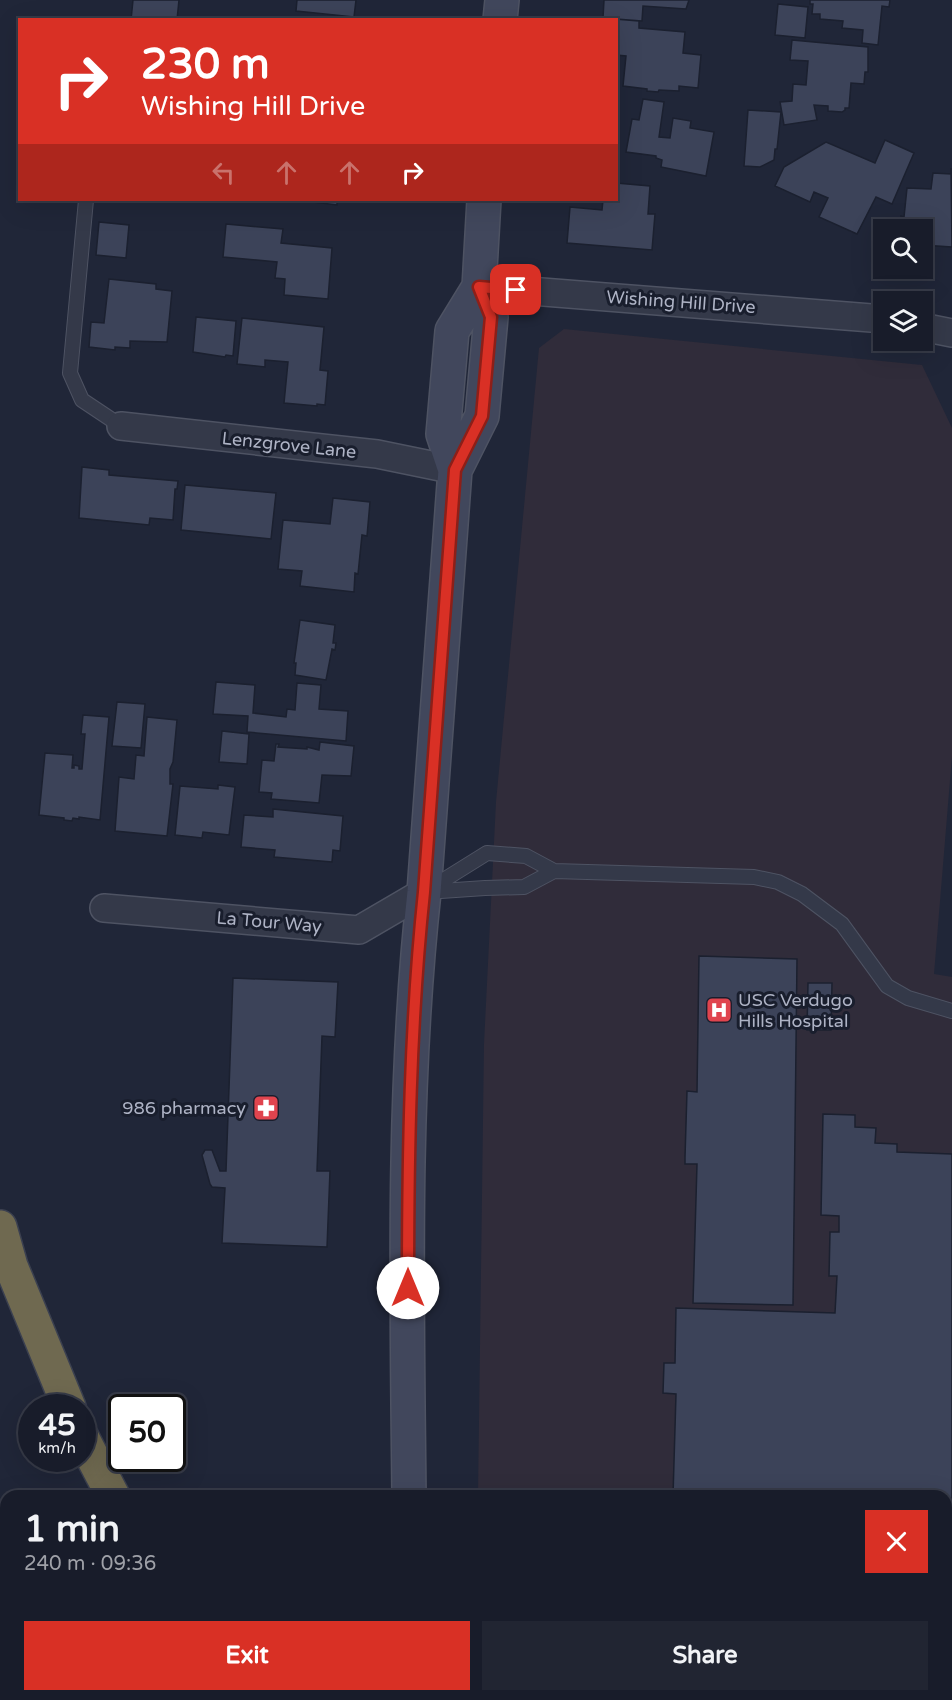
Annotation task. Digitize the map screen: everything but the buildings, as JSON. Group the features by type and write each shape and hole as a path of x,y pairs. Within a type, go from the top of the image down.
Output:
{"highway":[{"path":"0,1227 11,1266 64,1394"},
{"path":"96,1464 110,1490"}],"main road":[{"path":"500,18 502,0"},
{"path":"409,1490 409,1131 418,948 455,470 443,434 452,331 479,287 484,201"}],"street":[{"name":"Wishing Hill Drive","path":"479,287 873,318"},
{"path":"933,329 952,333"},
{"name":"Lenzgrove Lane","path":"121,426 377,454 455,470"},
{"name":"La Tour Way","path":"104,908 359,930 424,892"}],"lane":[{"path":"86,201 70,373 82,400 121,426"},
{"path":"424,892 487,853 526,856 554,871 754,877 778,882 802,894 842,924 887,986 908,998 952,1011"},
{"path":"424,892 524,888 554,871"}],"shaded area":[{"name":"USC Verdugo Hills Hospital","path":"564,329 922,365 952,428 952,756 934,974 952,977 952,1490 478,1490 484,1044 496,802 539,348"}],"place":[{"name":"USC Verdugo Hills Hospital","path":"719,1010"},
{"name":"986 pharmacy","path":"266,1108"}],"route":[{"path":"408,1288 409,1131 418,948 449,572 455,470 482,416 491,317 479,287 516,290"}]}
